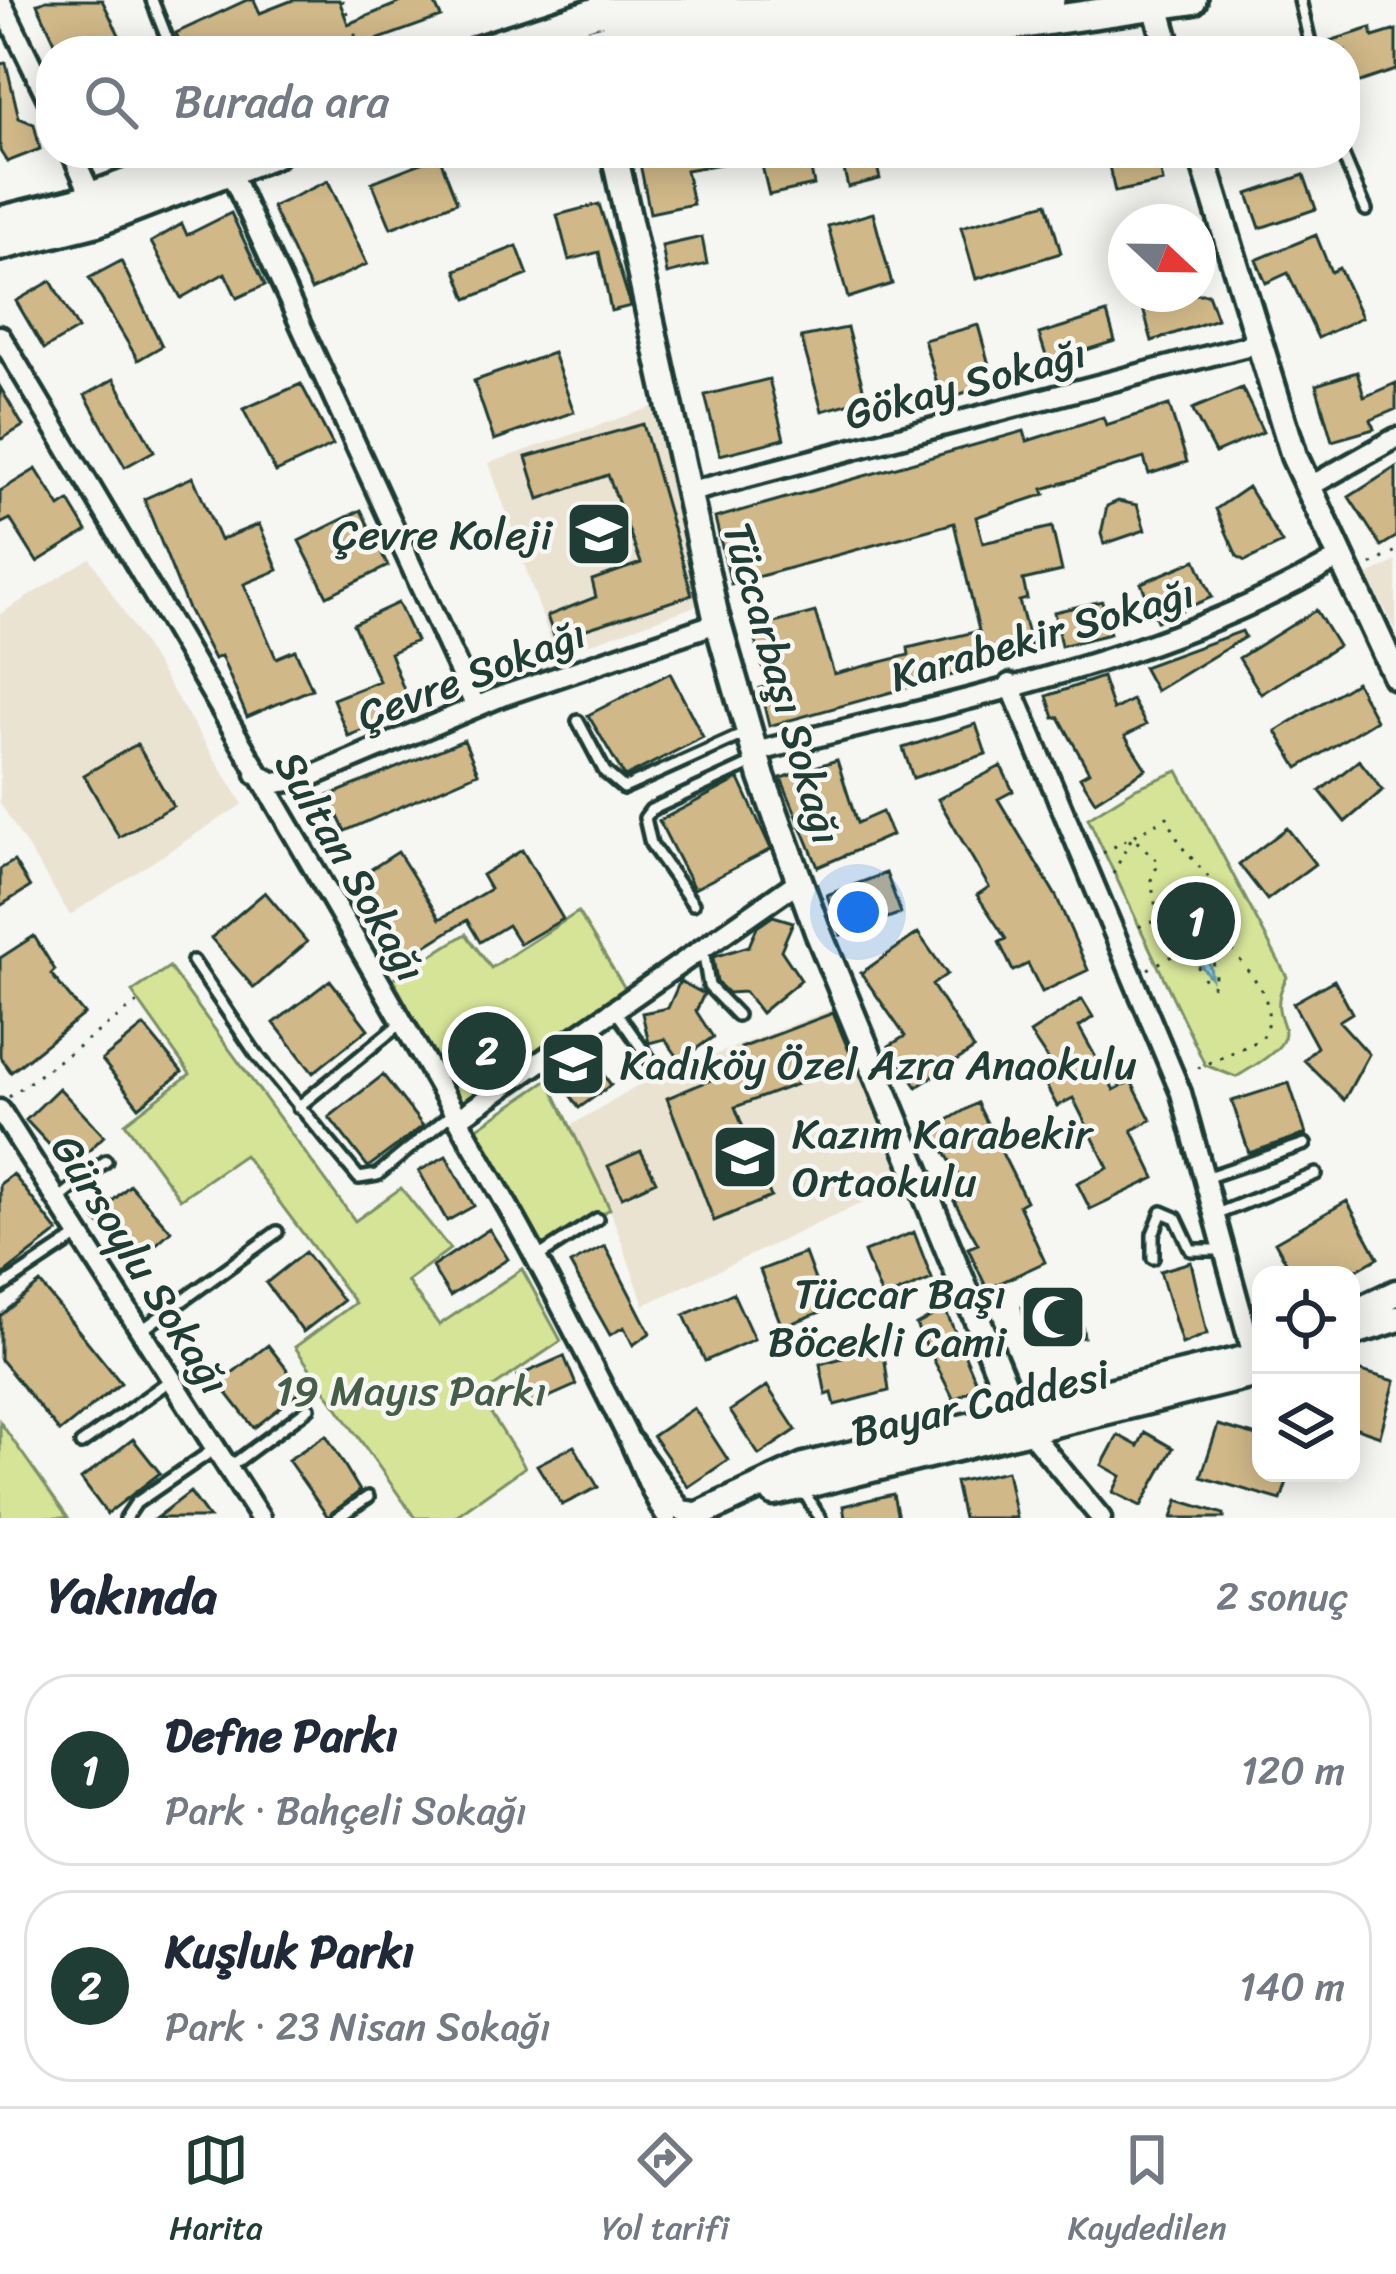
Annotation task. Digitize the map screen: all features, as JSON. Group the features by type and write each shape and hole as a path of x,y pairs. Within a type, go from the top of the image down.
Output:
{"main road":[{"path":"544,36 585,27 951,12 1050,0"},
{"path":"585,27 934,36 1192,0"},
{"path":"0,221 198,168"},
{"path":"0,246 96,222 208,168"}],"street":[{"path":"2,1 36,73"},
{"path":"1156,5 1165,36"},
{"path":"79,168 92,197"},
{"path":"223,168 476,707"},
{"name":"Tüccarbaşı Sokağı","path":"617,168 717,622 754,748 799,881 1024,1424"},
{"path":"1206,168 1307,488 1350,564 1396,676"},
{"name":"Sultan Sokağı","path":"0,336 218,700 253,771 456,1116 629,1438 680,1510 705,1516"},
{"name":"Gökay Sokağı","path":"691,492 1258,343"},
{"path":"1307,488 1396,439"},
{"name":"Karabekir Sokağı","path":"754,748 1010,684 1237,615 1350,564"},
{"name":"Çevre Sokağı","path":"305,778 476,707 717,622"},
{"path":"1010,684 1176,1078 1252,1343"},
{"path":"253,771 275,783 305,778"},
{"path":"282,819 287,795 305,778"},
{"path":"456,1116 799,881"},
{"name":"Gürsoylu Sokağı","path":"0,1107 260,1518"},
{"path":"1360,1310 1396,1294"},
{"path":"1360,1330 1396,1319"},
{"name":"Bayar Caddesi","path":"705,1516 800,1485 1252,1366"},
{"name":"Bayar Caddesi","path":"705,1516 804,1466 1024,1424 1082,1419 1252,1366"},
{"path":"1069,1478 1062,1444 1070,1426 1082,1419"},
{"path":"1024,1424 1101,1518"},
{"name":"Sultan Sokağı","path":"629,1438 639,1472 667,1518"}],"lane":[{"path":"152,0 166,36"},
{"path":"1300,0 1308,36"},
{"path":"1348,168 1366,210"},
{"path":"578,721 605,772 624,788 754,748"},
{"path":"693,904 651,844 645,818 650,810 754,748"},
{"path":"703,948 712,993 736,1016"},
{"path":"193,961 298,1107 347,1168 365,1180 456,1116"},
{"path":"614,1010 657,1070"},
{"path":"298,1107 400,1024"},
{"path":"1208,1177 1305,1144"},
{"path":"59,1199 106,1161"},
{"path":"1217,1214 1316,1174"},
{"path":"1154,1258 1153,1234 1162,1212 1176,1218 1191,1250 1226,1250"},
{"path":"536,1258 597,1219"},
{"path":"142,1330 277,1232"},
{"path":"0,1288 81,1234"},
{"path":"80,1444 172,1379"},
{"path":"228,1468 309,1408"},
{"path":"126,1518 136,1503 216,1448"},
{"path":"800,1485 820,1518"},
{"path":"338,1518 368,1497"}],"path":[{"path":"342,0 355,36"},
{"path":"1350,564 1396,551"},
{"path":"1085,866 1166,817 1181,846 1221,892 1217,913 1224,944 1246,965 1269,1010 1257,1043 1176,1078"},
{"path":"1094,890 1118,869 1122,849 1132,837"},
{"path":"1113,936 1158,920 1160,911 1151,880 1159,862 1153,850 1132,837"},
{"path":"1179,898 1188,902 1194,930 1214,961 1214,986 1206,983 1192,955 1176,938 1174,923 1160,911 1179,898"},
{"path":"1131,979 1174,955 1192,955 1205,942"},
{"path":"0,1107 139,1002"}],"shaded area":[{"name":"Çevre Koleji","path":"655,406 701,604 556,656 489,463"},
{"path":"90,558 243,804 70,915 0,803 0,614"},
{"path":"1396,561 1396,630 1367,576"},
{"name":"Kazım Karabekir Ortaokulu","path":"845,1004 913,1179 644,1305 610,1209 570,1126 638,1085"}],"green space":[{"path":"1178,771 1287,977 1279,1009 1284,1037 1263,1060 1236,1077 1205,1065 1088,818 1136,788"},
{"path":"578,912 629,995 460,1107 393,979 466,934 491,968"},
{"name":"19 Mayıs Parkı","path":"169,967 355,1221 401,1188 450,1249 407,1281 439,1325 522,1269 561,1341 480,1396 525,1467 453,1518 415,1518 295,1347 355,1303 244,1155 180,1199 125,1123 190,1074 132,992"},
{"path":"548,1080 610,1209 545,1248 476,1129"},
{"path":"0,1422 68,1518 0,1518"}],"water":[{"path":"1175,904 1186,909 1211,978 1179,939 1176,920 1165,911"}],"building":[{"path":"102,0 120,36 52,36 37,4"},
{"path":"247,0 254,0 260,13 293,0 339,0 348,24 406,0 433,0 441,17 388,36 176,33"},
{"path":"1371,28 1373,37 1396,30 1396,70 1360,82 1360,36 1346,36"},
{"path":"6,63 19,118 34,124 36,132 36,151 7,162 0,151 0,64"},
{"path":"408,168 444,168 457,202 391,228 372,182"},
{"path":"641,168 698,168 686,170 693,204 650,213"},
{"path":"763,168 811,168 814,185 769,195"},
{"path":"844,168 877,168 880,179 848,187"},
{"path":"1109,168 1160,168 1163,182 1115,192"},
{"path":"1304,175 1316,209 1260,228 1248,194"},
{"path":"328,181 367,264 311,290 272,207"},
{"path":"1047,203 1061,253 976,279 961,227"},
{"path":"599,204 631,306 611,311 599,252 569,260 557,215"},
{"path":"231,213 265,285 237,298 225,273 181,298 151,242 182,224 187,235"},
{"path":"873,213 892,284 848,298 828,226"},
{"path":"1316,235 1331,272 1339,268 1362,317 1318,338 1288,273 1266,283 1256,260"},
{"path":"702,237 707,264 667,274 662,246"},
{"path":"517,246 528,275 467,299 456,270"},
{"path":"121,261 162,346 138,360 89,278"},
{"path":"51,281 78,329 44,349 16,301"},
{"path":"1144,312 1214,312 1217,319 1152,341"},
{"path":"1107,313 1115,341 1048,362 1039,334"},
{"path":"978,325 994,383 942,400 924,340"},
{"path":"847,328 866,399 822,411 801,337"},
{"path":"553,353 574,412 494,440 474,381"},
{"path":"1357,372 1364,397 1396,383 1396,409 1371,420 1374,429 1332,441 1316,385"},
{"path":"114,379 154,451 125,467 85,395"},
{"path":"769,379 784,439 720,455 705,395"},
{"path":"301,384 333,445 276,472 243,409"},
{"path":"0,387 23,426 0,440"},
{"path":"1242,388 1263,432 1215,453 1192,409"},
{"path":"1169,405 1187,462 1149,474 1144,458 1043,489 1045,494 976,517 983,543 1052,527 1062,571 1023,580 1027,599 1019,601 1033,653 769,726 760,688 768,686 752,629 815,612 834,674 909,655 908,648 979,631 954,523 731,584 715,518 1024,431 1027,441 1103,417 1106,425"},
{"path":"643,424 692,595 555,639 547,616 596,597 592,580 641,563 608,475 539,499 526,457"},
{"path":"1396,467 1396,537 1381,546 1349,497"},
{"path":"36,469 60,507 69,501 87,531 37,562 10,519 0,524 0,491"},
{"path":"193,477 220,540 259,524 278,570 244,584 276,658 295,650 312,689 247,717 221,656 214,659 187,607 144,499"},
{"path":"1248,487 1282,543 1245,561 1237,556 1216,509"},
{"path":"1118,501 1137,505 1145,530 1104,544 1101,534 1107,506"},
{"path":"361,510 388,566 327,596 299,541"},
{"path":"1196,560 1212,597 1157,621 1141,583"},
{"path":"1102,601 1110,634 1061,646 1054,612"},
{"path":"398,603 416,641 390,653 412,711 348,736 333,699 379,681 353,624"},
{"path":"1316,610 1338,646 1261,694 1239,658"},
{"path":"1242,631 1245,637 1156,691 1143,667"},
{"path":"670,673 703,737 625,777 588,715"},
{"path":"1102,677 1113,710 1132,700 1146,725 1125,736 1146,769 1095,801 1080,777 1089,772 1059,717 1054,718 1047,696"},
{"path":"1356,682 1376,720 1298,768 1276,731"},
{"path":"976,724 986,754 913,778 903,748"},
{"path":"464,740 478,773 345,831 328,796"},
{"path":"137,744 173,806 119,837 84,775"},
{"path":"837,760 857,823 882,812 892,835 818,867 781,778"},
{"path":"1359,760 1383,790 1345,822 1320,791"},
{"path":"1001,766 1013,791 998,799 1056,896 1088,970 1042,992 1028,964 1013,971 999,942 1006,939 977,895 989,887 938,799"},
{"path":"739,779 771,849 694,889 659,821"},
{"path":"1287,828 1315,864 1267,900 1239,864"},
{"path":"522,850 563,919 520,944 508,925 480,942 467,920 411,955 362,875 398,852 440,919 490,889 482,875"},
{"path":"14,861 30,887 0,906 0,869"},
{"path":"886,873 901,913 841,935 827,895"},
{"path":"265,892 307,942 254,988 211,938"},
{"path":"773,916 793,922 781,950 801,980 761,1013 745,992 728,993 717,982 713,957 749,946 757,927"},
{"path":"918,933 947,974 932,985 974,1049 917,1087 889,1046 905,1036 861,973"},
{"path":"34,936 55,970 51,974 84,1014 11,1072 0,1057 0,958"},
{"path":"330,980 368,1029 313,1073 274,1023"},
{"path":"1334,980 1352,1013 1339,1021 1369,1054 1344,1100 1304,1060 1317,1047 1293,1003"},
{"path":"680,981 704,994 696,1011 713,1037 680,1060 665,1039 649,1043 642,1013 668,1008"},
{"path":"1082,999 1093,1017 1079,1027 1114,1090 1131,1081 1151,1120 1132,1130 1155,1178 1090,1209 1077,1183 1108,1168 1073,1098 1057,1106 1041,1076 1054,1069 1030,1033"},
{"path":"833,1013 854,1063 735,1107 771,1197 714,1221 667,1098 747,1065 741,1048"},
{"path":"144,1026 182,1072 139,1107 102,1060"},
{"path":"593,1060 611,1085 579,1108 561,1082"},
{"path":"383,1075 423,1126 368,1167 329,1117"},
{"path":"1289,1083 1306,1134 1249,1153 1232,1101"},
{"path":"59,1088 104,1136 71,1168 26,1120"},
{"path":"977,1103 1026,1201 1019,1205 1045,1262 987,1289 968,1248 978,1244 954,1201 968,1193 932,1129"},
{"path":"641,1151 656,1181 622,1197 608,1166"},
{"path":"446,1156 474,1206 447,1221 419,1171"},
{"path":"13,1174 58,1232 0,1277 0,1184"},
{"path":"130,1185 171,1231 134,1264 94,1218"},
{"path":"1347,1201 1378,1258 1360,1268 1288,1266 1275,1242"},
{"path":"489,1229 508,1259 450,1296 432,1267"},
{"path":"914,1232 932,1279 883,1299 864,1252"},
{"path":"605,1246 650,1333 633,1345 624,1327 610,1335 570,1264"},
{"path":"305,1252 343,1301 303,1332 266,1283"},
{"path":"805,1253 826,1310 782,1327 760,1270"},
{"path":"1191,1262 1207,1334 1182,1344 1160,1271"},
{"path":"40,1283 121,1383 60,1432 0,1359 0,1316"},
{"path":"733,1293 754,1339 705,1361 684,1315"},
{"name":"Tüccar Başı Böcekli Cami","path":"1070,1298 1072,1306 1079,1303 1084,1337 1046,1345 1026,1327 1022,1307"},
{"path":"945,1309 978,1386 954,1400 916,1325"},
{"path":"268,1345 303,1390 254,1428 219,1383"},
{"path":"883,1347 889,1391 835,1405 832,1393 826,1395 820,1364"},
{"path":"564,1356 576,1385 531,1405 518,1376"},
{"path":"1360,1371 1395,1381 1380,1436 1360,1429"},
{"path":"767,1386 796,1430 759,1455 730,1411"},
{"path":"694,1408 728,1460 688,1487 653,1436"},
{"path":"1218,1425 1252,1434 1252,1482 1287,1482 1281,1500 1201,1477"},
{"path":"1145,1432 1173,1448 1141,1506 1113,1492 1121,1476 1102,1465 1118,1435 1138,1446"},
{"path":"326,1435 360,1491 328,1517 288,1460"},
{"path":"133,1439 160,1473 107,1514 81,1479"},
{"path":"574,1446 598,1487 562,1505 537,1465"},
{"path":"1007,1471 1016,1518 963,1518 955,1482"},
{"path":"190,1492 209,1518 156,1518"},
{"path":"893,1494 898,1518 845,1518 843,1506"},
{"path":"1178,1500 1224,1514 1224,1518 1172,1518"}],"place":[{"name":"Çevre Koleji","path":"599,534"},
{"name":"Defne Parkı","path":"1196,921"},
{"name":"Kuşluk Parkı","path":"487,1051"},
{"name":"Kadıköy Özel Azra Anaokulu","path":"573,1064"},
{"name":"Kazım Karabekir Ortaokulu","path":"745,1157"},
{"name":"Tüccar Başı Böcekli Cami","path":"1053,1317"}]}
